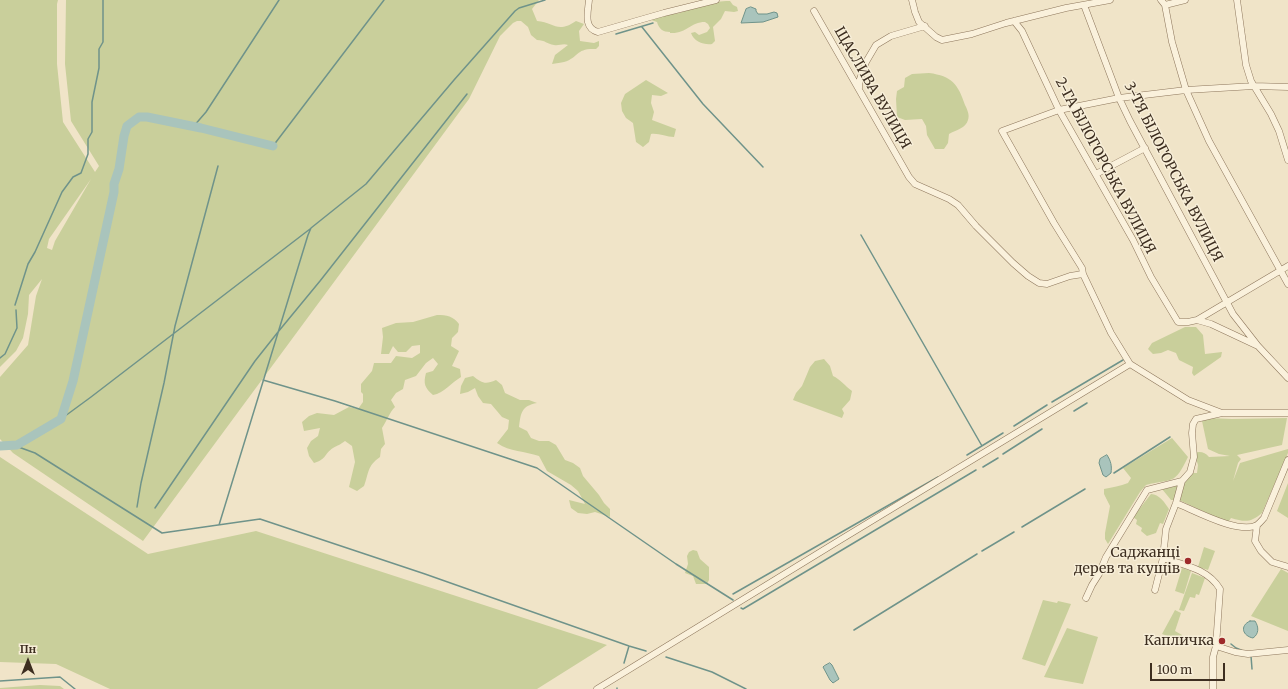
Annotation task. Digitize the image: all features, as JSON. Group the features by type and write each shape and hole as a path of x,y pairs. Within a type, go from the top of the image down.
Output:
{"street":[{"path":"589,0 587,20 590,27 594,31 598,32 716,0"},
{"path":"912,0 915,12 920,22 936,37 942,40 972,34 1014,21 1066,8 1110,0"},
{"path":"1185,0 1163,2 1172,42 1186,90 1209,141 1288,284"},
{"path":"1237,0 1246,65 1251,81 1262,98 1276,126 1288,160"},
{"name":"3-ТЯ БІЛОГОРСЬКА ВУЛИЦЯ","path":"1084,5 1119,98 1233,314 1258,346 1288,378"},
{"name":"ЩАСЛИВА ВУЛИЦЯ","path":"814,11 909,177 915,184 949,199 958,205 976,226 1013,263 1039,283 1047,284 1070,276 1083,274"},
{"name":"2-ГА БІЛОГОРСЬКА ВУЛИЦЯ","path":"1014,21 1022,31 1059,110 1133,240 1151,277 1178,322 1197,320"},
{"path":"859,89 859,82 866,62 876,45 890,36 925,26"},
{"path":"1222,413 1188,400 1130,364 1111,333 1083,274 1082,268 1054,223 1002,131 1059,110 1119,98 1186,90 1254,86 1288,87"},
{"path":"1096,174 1145,148"},
{"path":"1197,320 1228,303 1288,266"},
{"path":"1197,320 1211,324 1258,346"},
{"path":"597,689 1130,364"},
{"path":"1155,590 1163,558 1166,529 1182,481 1190,472 1194,457 1192,433 1193,424 1196,419 1222,413 1288,413"},
{"path":"1176,502 1228,525 1248,527 1257,525 1264,518 1288,460"},
{"path":"1086,598 1106,557 1147,490 1182,481"},
{"path":"1257,525 1255,541 1262,551 1272,562 1288,567"},
{"path":"1163,558 1194,568 1209,576 1216,582 1220,589 1216,646 1212,657 1213,689"},
{"path":"1216,646 1235,652 1248,654 1288,650"}],"green space":[{"path":"0,0 58,0 57,64 63,122 95,172 99,166 71,121 65,64 66,0 539,0 532,9 537,21 564,27 576,21 584,24 579,31 580,41 594,43 599,41 599,46 596,49 581,51 569,60 552,64 555,55 568,45 554,45 537,40 531,35 528,27 521,21 513,23 500,36 469,99 143,541 13,453 0,439 0,377 28,345 36,296 42,279 29,295 28,314 23,338 16,351 0,367","holes":["91,179 55,241 52,250 47,248 49,239"]},
{"path":"730,1 737,7 738,11 725,11 721,19 713,27 715,41 712,44 706,44 694,39 691,33 695,32 699,35 707,32 710,28 705,22 696,24 681,32 670,33 662,30 657,22 651,20 663,15 680,13 715,2"},
{"path":"929,73 943,76 957,86 969,118 965,125 949,134 948,143 944,149 935,149 927,135 926,126 922,119 905,120 897,117 897,91 904,87 905,78 912,74"},
{"path":"646,80 668,93 661,96 652,95 651,103 654,112 652,120 676,129 674,137 651,134 649,142 643,147 636,142 633,123 626,118 622,111 621,103 625,94"},
{"path":"437,315 450,316 459,324 458,332 452,338 451,346 459,351 452,366 460,369 461,377 444,390 433,395 426,388 425,380 426,373 433,371 438,364 433,358 426,363 416,376 405,380 403,389 396,393 391,400 395,407 382,428 385,444 381,449 380,457 369,470 364,486 357,491 349,487 355,462 352,446 345,441 330,450 321,460 314,463 309,456 307,448 311,441 318,436 320,428 304,431 302,422 309,416 317,413 334,415 349,407 358,409 363,402 361,384 372,371 374,363 391,363 396,356 412,358 420,353 420,345 412,346 406,352 398,352 393,346 389,354 381,354 383,337 382,328 396,323 413,322"},
{"path":"1185,327 1196,327 1203,335 1205,354 1222,352 1221,357 1194,376 1192,373 1193,367 1179,360 1176,353 1168,350 1153,354 1148,349 1152,343"},
{"path":"824,359 830,366 833,376 852,391 850,400 842,409 844,413 842,418 793,400 796,393 802,386 810,367 815,361"},
{"path":"473,376 484,382 496,380 502,385 505,393 520,400 529,400 537,403 525,408 520,418 519,427 527,431 531,438 539,441 549,441 556,445 565,460 580,468 583,476 610,509 610,517 595,512 587,514 578,513 571,508 569,500 585,504 578,491 571,485 547,471 539,456 512,450 497,443 508,429 509,420 502,417 491,404 483,403 475,388 460,394 461,386 465,378"},
{"path":"1208,418 1287,418 1282,445 1237,455 1241,459 1238,463 1233,481 1240,463 1288,449 1288,453 1262,513 1254,519 1244,521 1231,518 1229,521 1224,521 1179,500 1171,500 1162,489 1180,483 1193,473 1197,473 1198,465 1194,453 1202,452 1209,457 1230,456 1219,454 1208,449 1202,421"},
{"path":"1172,438 1188,457 1179,473 1176,477 1167,481 1146,485 1140,492 1108,544 1105,539 1105,533 1110,506 1104,494 1104,489 1128,483 1131,478 1123,468"},
{"path":"0,457 148,554 256,531 607,645 537,689 110,689 56,664 0,662"},
{"path":"1288,483 1288,518 1277,511"},
{"path":"1151,494 1159,497 1169,509 1163,524 1160,523 1156,533 1147,536 1141,531 1142,528 1136,524 1137,520 1133,517"},
{"path":"1204,547 1215,551 1208,570 1198,567"},
{"path":"693,550 697,551 700,559 709,567 709,580 707,584 696,584 693,576 685,573 688,564 687,556 689,552"},
{"path":"1182,568 1191,571 1184,594 1175,591"},
{"path":"1281,569 1288,573 1288,631 1251,616"},
{"path":"1192,573 1205,578 1199,595 1196,594 1195,598 1190,597 1184,611 1179,610"},
{"path":"1043,600 1071,604 1045,666 1022,659"},
{"path":"1175,610 1181,613 1175,631 1182,635 1181,641 1162,634"},
{"path":"1067,628 1098,637 1083,684 1044,677"},
{"path":"40,685 60,686 64,689 0,689 0,688"}],"water":[{"path":"751,7 756,9 758,14 774,12 777,13 778,17 763,22 741,23 746,9"},
{"path":"1107,455 1110,461 1111,473 1106,477 1103,475 1099,463 1100,459"},
{"path":"1250,621 1255,621 1258,628 1253,638 1245,633 1243,628 1244,625"},
{"path":"830,663 839,679 833,683 823,667"}],"waterway":[{"path":"15,305 28,264 35,252 62,192 73,177 81,173 88,154 88,139 92,132 92,102 99,68 99,49 103,42 103,0"},
{"path":"193,127 206,112 279,0"},
{"path":"273,146 384,0"},
{"path":"219,525 311,228 366,184 515,11 519,8 545,0"},
{"path":"616,34 653,23"},
{"path":"642,27 703,104 763,167"},
{"path":"155,508 255,361 467,94"},
{"path":"0,446 17,445 61,419 73,381 127,126 139,117 147,117 201,128 273,146"},
{"path":"137,507 175,326 218,166"},
{"path":"61,419 310,229"},
{"path":"861,235 982,446"},
{"path":"0,358 5,354 17,328 16,310"},
{"path":"1052,402 1123,360"},
{"path":"263,380 335,401 537,468 676,564 733,600"},
{"path":"1074,411 1087,403"},
{"path":"1014,426 1047,405"},
{"path":"1003,454 1042,429"},
{"path":"967,455 1003,433"},
{"path":"1114,473 1170,437"},
{"path":"13,445 35,453 162,533 260,519 425,574 646,651"},
{"path":"983,467 998,458"},
{"path":"741,608 743,609 976,470"},
{"path":"733,594 938,477"},
{"path":"1022,527 1085,489"},
{"path":"982,551 1014,532"},
{"path":"854,630 977,554"},
{"path":"1231,644 1241,650"},
{"path":"624,663 629,646"},
{"path":"1251,656 1252,669"},
{"path":"666,657 712,672 746,689"},
{"path":"0,681 60,677 75,689"}],"place":[{"name":"Саджанці дерев та кущів","path":"1188,561"},
{"name":"Капличка","path":"1222,641"}]}
